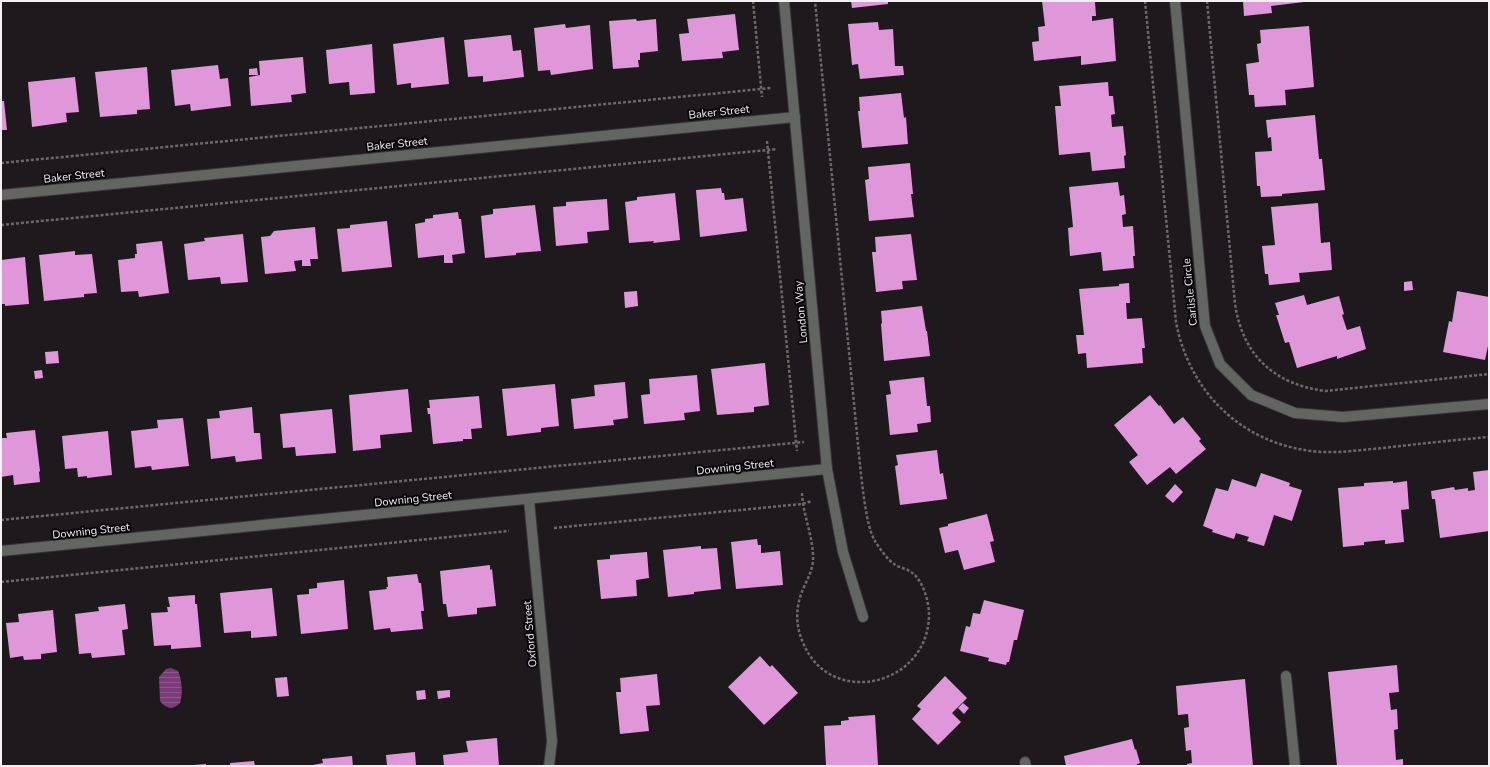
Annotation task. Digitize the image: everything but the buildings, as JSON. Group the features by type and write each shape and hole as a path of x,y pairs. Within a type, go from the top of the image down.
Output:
{"street":[{"name":"London Way","path":"784,1 827,469 843,552 863,617"},
{"name":"Carlisle Circle","path":"1175,1 1205,326 1220,364 1251,395 1295,413 1343,417 1489,404"},
{"name":"Baker Street","path":"1,195 795,117"},
{"name":"Downing Street","path":"1,551 529,500 827,469"},
{"name":"Oxford Street","path":"529,500 552,741 549,766"},
{"path":"1286,676 1295,766"}],"path":[{"path":"753,1 762,97"},
{"path":"802,493 802,504 813,560 811,572 804,586 798,606 798,626 805,647 816,663 822,668 831,674 848,680 868,682 892,675 910,663 922,645 927,634 928,605 921,585 914,574 893,564 874,540 867,511 860,464 815,1"},
{"path":"1145,1 1176,322 1180,341 1187,360 1192,371 1208,394 1224,412 1257,435 1283,446 1311,451 1342,452 1489,436"},
{"path":"1207,1 1235,304 1237,316 1244,337 1255,355 1269,369 1284,380 1303,387 1325,391 1489,374"},
{"path":"1,163 771,88"},
{"path":"767,141 797,451"},
{"path":"1,225 777,149"},
{"path":"1,520 804,442"},
{"path":"554,528 802,504 812,501"},
{"path":"1,582 509,531"}],"shaded area":[{"path":"171,668 178,671 182,691 180,703 175,707 170,708 165,706 160,701 159,677 166,669"}]}
